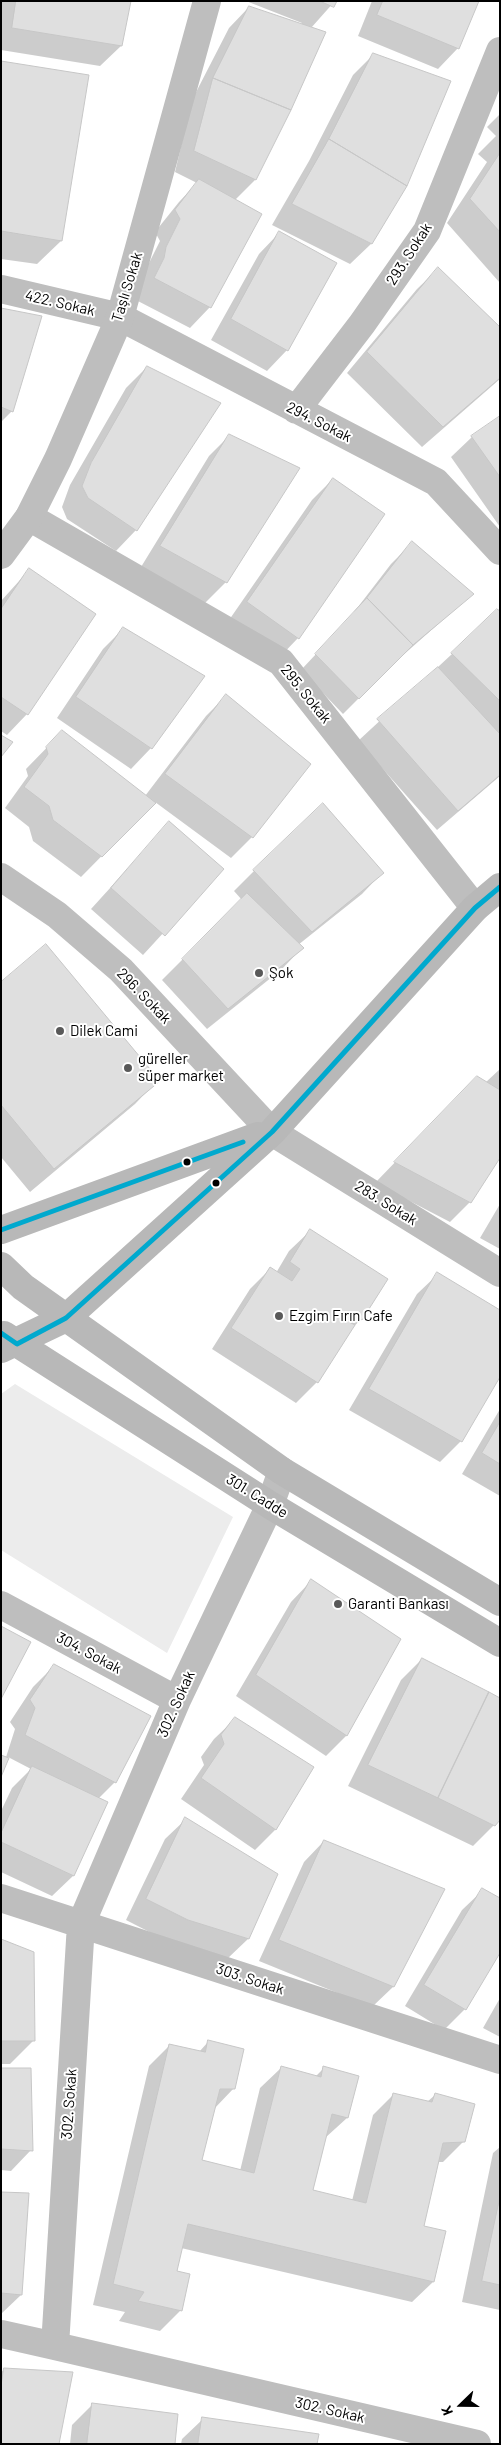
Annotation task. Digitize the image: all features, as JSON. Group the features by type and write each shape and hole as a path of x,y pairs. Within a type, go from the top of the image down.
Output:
{"main road":[{"path":"6,1342 66,1318 272,1132 475,908 500,887"},
{"path":"1,1230 272,1132"},
{"path":"1,1266 23,1288 282,1470 500,1602"},
{"name":"301. Cadde","path":"6,1342 270,1505 500,1643"}],"street":[{"name":"Taşlı Sokak","path":"1,555 29,517 58,459 120,317 207,1"},
{"name":"293. Sokak","path":"296,410 362,324 427,231 500,50"},
{"name":"422. Sokak","path":"1,289 120,317"},
{"name":"294. Sokak","path":"120,317 436,482 500,551"},
{"name":"295. Sokak","path":"29,517 280,662 475,908"},
{"name":"296. Sokak","path":"1,877 57,916 121,970 272,1132"},
{"name":"283. Sokak","path":"272,1132 500,1273"},
{"name":"302. Sokak","path":"282,1470 270,1505 177,1700 81,1924 54,2346 477,2444"},
{"name":"304. Sokak","path":"1,1605 177,1700"},
{"name":"303. Sokak","path":"1,1898 500,2060"},
{"path":"1,2334 54,2346"}],"shaded area":[{"path":"15,1384 233,1517 167,1653 1,1550 1,1394"}],"building":[{"path":"16,1 131,1 122,46 12,28"},
{"path":"320,1 337,1 334,7"},
{"path":"383,1 479,1 459,49 377,15"},
{"path":"249,6 326,32 291,110 213,78"},
{"path":"373,53 451,81 407,186 329,139"},
{"path":"1,61 89,75 62,241 1,231"},
{"path":"213,78 291,110 256,180 194,151"},
{"path":"329,139 407,186 372,244 292,204"},
{"path":"500,153 500,232 470,199"},
{"path":"199,179 262,214 211,308 154,278 164,258 166,247 180,219 175,210"},
{"path":"279,231 337,263 288,351 231,319"},
{"path":"438,267 500,327 500,378 443,427 367,352"},
{"path":"1,308 42,316 13,412 1,407"},
{"path":"147,366 221,403 137,531 88,498 82,486 91,463"},
{"path":"500,416 500,477 471,436"},
{"path":"229,434 300,468 227,583 160,546"},
{"path":"333,478 385,514 299,639 247,602"},
{"path":"412,541 474,594 413,645 367,598"},
{"path":"29,568 96,614 28,715 1,697 1,609"},
{"path":"367,598 413,645 359,699 315,654"},
{"path":"497,609 500,611 500,701 451,653"},
{"path":"123,627 205,676 152,749 76,697"},
{"path":"438,667 500,734 500,775 458,811 377,719"},
{"path":"226,694 311,764 253,838 165,774"},
{"path":"62,730 156,803 102,857 53,820 49,806 24,787 48,754 46,747"},
{"path":"1,735 13,742 1,757"},
{"path":"323,803 384,873 312,932 253,870"},
{"path":"169,821 224,869 165,936 111,888"},
{"path":"247,893 304,948 228,1009 182,959"},
{"name":"Dilek Cami","path":"46,944 160,1081 54,1169 1,1105 1,982"},
{"path":"477,1076 500,1090 500,1158 471,1203 394,1162"},
{"path":"310,1229 388,1279 362,1320 355,1315 349,1322 355,1325 318,1383 231,1328 270,1267 292,1281 300,1269 290,1262"},
{"path":"437,1272 500,1310 500,1377 462,1442 369,1389"},
{"path":"500,1422 500,1464 482,1453"},
{"path":"311,1579 401,1639 347,1736 256,1675"},
{"path":"1,1626 31,1642 1,1699"},
{"path":"422,1658 489,1692 438,1798 368,1765"},
{"path":"54,1664 151,1716 116,1783 25,1735 35,1708 30,1700"},
{"path":"489,1692 500,1698 500,1820 495,1826 438,1798"},
{"path":"235,1717 314,1767 276,1830 201,1778 224,1744 221,1735"},
{"path":"1,1755 9,1758 1,1777"},
{"path":"32,1766 108,1802 74,1876 1,1842 1,1833"},
{"path":"185,1817 278,1874 249,1939 188,1920 146,1899"},
{"path":"324,1840 445,1889 394,1987 279,1940"},
{"path":"482,1888 500,1898 500,1953 466,2010 424,1985"},
{"path":"1,1939 34,1952 35,2041 1,2041"},
{"path":"208,2040 244,2049 235,2089 220,2089 202,2160 254,2173 281,2066 321,2077 323,2066 359,2076 348,2118 332,2114 313,2190 366,2203 393,2093 432,2102 435,2093 475,2104 465,2142 443,2143 424,2226 446,2231 434,2282 188,2224 177,2271 190,2274 182,2311 138,2301 144,2292 113,2284 169,2044 205,2052"},
{"path":"1,2068 31,2068 33,2151 1,2149"},
{"path":"1,2192 29,2193 22,2295 1,2293"},
{"path":"500,2197 500,2285 482,2281"},
{"path":"4,2368 73,2372 59,2444 1,2444 1,2386"},
{"path":"92,2403 178,2414 175,2444 87,2444"},
{"path":"202,2417 319,2434 317,2444 198,2444"}],"transit line":[{"path":"1,1333 17,1344 66,1318 272,1132 475,908 500,887"},
{"path":"1,1230 243,1142"}],"place":[{"name":"Şok","path":"259,973"},
{"name":"Dilek Cami","path":"60,1031"},
{"name":"güreller süper market","path":"128,1068"},
{"name":"Ezgim Fırın Cafe","path":"279,1316"},
{"name":"Garanti Bankası","path":"338,1604"}]}
